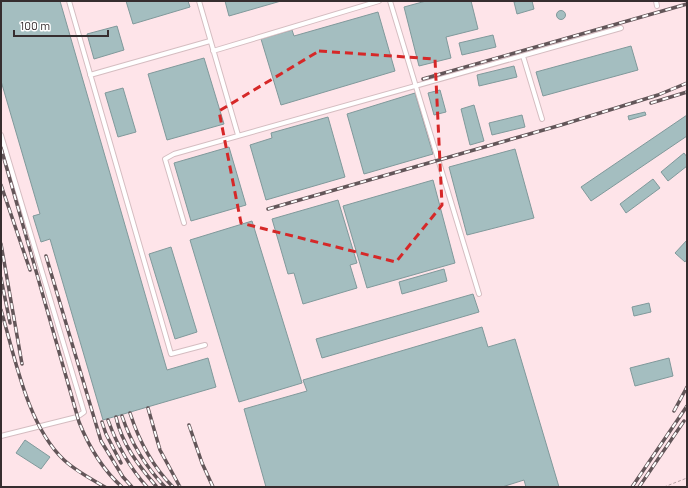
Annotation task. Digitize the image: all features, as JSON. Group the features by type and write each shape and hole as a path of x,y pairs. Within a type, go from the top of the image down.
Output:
{"lane":[{"path":"69,1 171,354 205,345"},
{"path":"198,1 238,135"},
{"path":"213,51 379,1"},
{"path":"390,1 417,85 479,294"},
{"path":"656,1 657,6"},
{"path":"184,223 165,159 174,154 621,28"},
{"path":"90,75 210,41"},
{"path":"523,56 542,119"},
{"path":"1,135 84,412 77,417 1,436"}],"path":[{"path":"664,487 687,478"}],"highlighted area":[{"path":"319,51 435,59 442,205 396,262 241,223 219,111"}],"building":[{"path":"1,1 60,1 167,370 208,358 216,387 103,420 50,239 41,242 33,216 40,214 1,81"},
{"path":"126,1 188,1 190,7 133,24"},
{"path":"225,1 281,1 229,16"},
{"path":"426,1 471,1 478,29 446,37 451,58 419,66 404,7"},
{"path":"532,1 534,9 517,14 514,2"},
{"path":"561,10 566,15 561,20 556,15"},
{"path":"378,12 395,71 281,105 261,39 292,30 294,36"},
{"path":"117,26 124,50 94,59 87,34"},
{"path":"493,35 496,47 462,55 459,43"},
{"path":"631,46 638,70 543,96 536,72"},
{"path":"204,58 224,124 167,140 148,74"},
{"path":"514,66 517,77 479,86 477,75"},
{"path":"123,88 136,132 118,137 105,93"},
{"path":"440,90 446,112 434,115 428,93"},
{"path":"415,93 433,154 364,174 347,114"},
{"path":"474,105 484,141 470,145 461,109"},
{"path":"645,112 646,115 629,120 628,116"},
{"path":"522,115 525,127 492,135 489,123"},
{"path":"687,115 687,136 591,201 581,187"},
{"path":"328,117 345,177 266,200 250,145 272,138 271,133"},
{"path":"229,147 246,205 191,221 174,163"},
{"path":"515,149 534,218 467,235 449,167"},
{"path":"684,153 687,157 687,166 668,181 661,172"},
{"path":"653,179 660,188 626,213 620,204"},
{"path":"433,180 455,263 367,288 343,206"},
{"path":"338,200 357,263 350,265 357,288 303,304 294,273 288,274 272,219"},
{"path":"252,221 302,383 239,402 190,240"},
{"path":"687,240 687,259 685,262 675,253"},
{"path":"171,247 197,332 175,339 149,254"},
{"path":"444,269 447,281 402,294 399,282"},
{"path":"473,294 479,312 322,358 316,339"},
{"path":"649,303 651,312 634,316 632,307"},
{"path":"482,327 488,347 515,339 559,487 526,487 524,480 502,487 266,487 244,409 307,391 303,380"},
{"path":"669,358 673,376 635,386 630,368"},
{"path":"25,440 50,457 41,469 16,453"}],"railway":[{"path":"423,79 687,4"},
{"path":"268,209 561,125 658,95 687,83"},
{"path":"651,103 687,92"},
{"path":"1,148 79,422 87,440 102,465 122,487"},
{"path":"1,185 30,270"},
{"path":"1,244 22,364"},
{"path":"46,256 101,441 123,477 132,487"},
{"path":"1,278 10,323"},
{"path":"1,310 24,390 31,410 41,428 51,445 64,460 105,487"},
{"path":"674,411 687,387"},
{"path":"632,487 687,406"},
{"path":"148,408 160,450 180,487"},
{"path":"130,413 147,453 165,479 173,487"},
{"path":"122,416 139,454 165,487"},
{"path":"116,417 122,436 132,454 156,486"},
{"path":"108,420 124,455 147,487"},
{"path":"639,487 684,421"},
{"path":"102,422 106,434 121,463"},
{"path":"189,425 202,463 213,487"}]}
